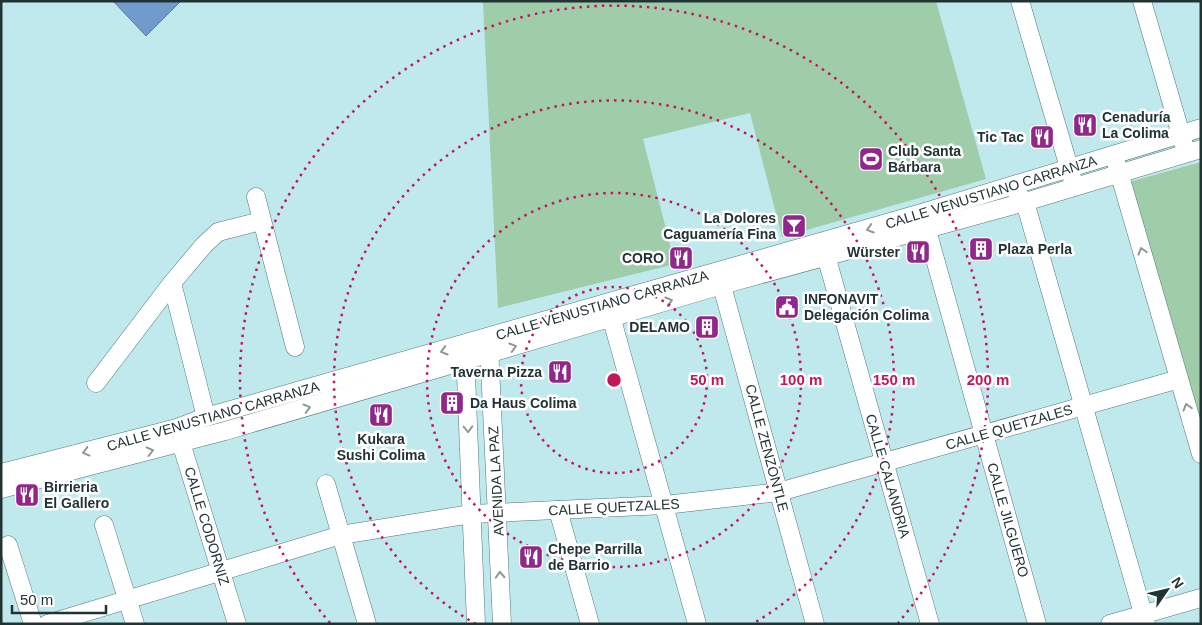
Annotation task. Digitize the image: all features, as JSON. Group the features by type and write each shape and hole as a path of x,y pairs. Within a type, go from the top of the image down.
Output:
{"street":[{"path":"1020,1 1074,186"},
{"path":"1142,1 1181,134 1194,151"},
{"name":"CALLE VENUSTIANO CARRANZA","path":"1,473 179,436 225,431 489,346 720,278 924,221 1012,186 1201,128"},
{"name":"CALLE VENUSTIANO CARRANZA","path":"924,221 1025,202 1194,151"},
{"path":"1114,154 1201,454"},
{"path":"1012,186 1025,202 1145,619"},
{"path":"256,197 295,347"},
{"path":"96,384 172,283 218,232 261,221"},
{"name":"CALLE JILGUERO","path":"924,221 1037,624"},
{"name":"CALLE CALANDRIA","path":"824,250 930,624"},
{"name":"CALLE ZENZONTLE","path":"720,278 815,624"},
{"path":"172,283 213,416 225,431"},
{"path":"610,311 697,624"},
{"name":"AVENIDA LA PAZ","path":"489,346 502,624"},
{"name":"CALLE VENUSTIANO CARRANZA","path":"1,488 179,436 213,416 466,353"},
{"name":"AVENIDA LA PAZ","path":"466,353 476,624"},
{"name":"CALLE QUETZALES","path":"47,624 341,535 471,514 665,505 779,492 1179,379"},
{"name":"CALLE CODORNIZ","path":"179,436 238,624"},
{"path":"326,484 368,624"},
{"path":"558,510 590,624"},
{"path":"104,526 135,624"},
{"path":"8,545 33,624"},
{"path":"1110,624 1145,619 1201,598"}],"green space":[{"name":"Club Santa Bárbara","path":"936,1 986,179 782,237 750,113 643,139 675,264 498,308 483,2"},
{"path":"1201,162 1201,430 1129,182"}],"water":[{"path":"113,1 181,1 146,36"}],"place":[{"name":"Cenaduría La Colima","path":"1085,125"},
{"name":"Tic Tac","path":"1042,137"},
{"name":"Club Santa Bárbara","path":"871,159"},
{"name":"La Dolores Caguamería Fina","path":"794,226"},
{"name":"Plaza Perla","path":"981,249"},
{"name":"Würster","path":"918,252"},
{"name":"CORO","path":"681,258"},
{"name":"INFONAVIT Delegación Colima","path":"787,307"},
{"name":"DELAMO","path":"707,327"},
{"name":"Taverna Pizza","path":"560,372"},
{"name":"Da Haus Colima","path":"452,403"},
{"name":"Kukara Sushi Colima","path":"381,415"},
{"name":"Birrieria El Gallero","path":"27,495"},
{"name":"Chepe Parrilla de Barrio","path":"531,557"}]}
